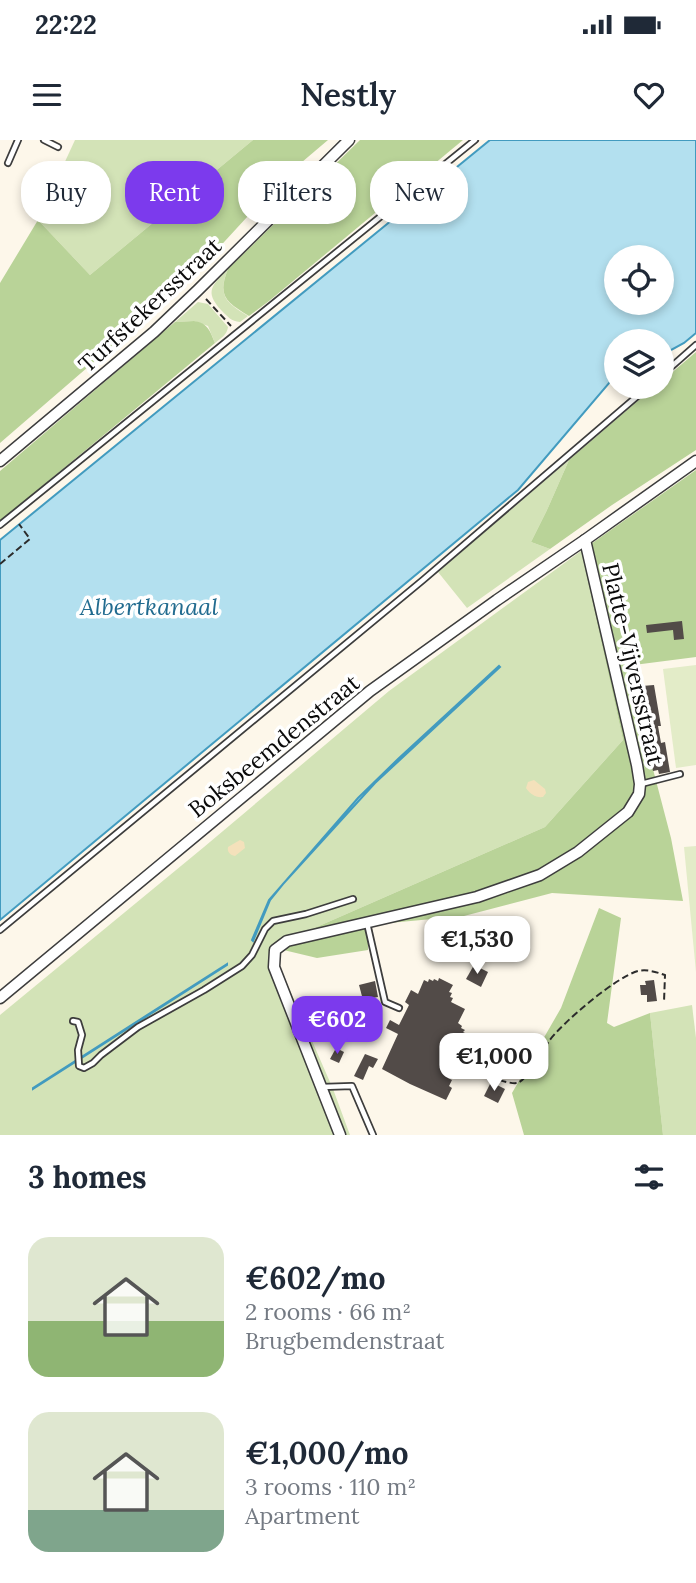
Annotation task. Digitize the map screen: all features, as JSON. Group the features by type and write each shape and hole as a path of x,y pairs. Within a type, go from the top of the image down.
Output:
{"street":[{"name":"Turfstekersstraat","path":"0,461 154,332 349,140"},
{"name":"Platte-Vijversstraat","path":"322,1087 274,967 275,950 287,941 477,897 540,875 578,852 620,820 634,803 640,784 585,540 696,461"},
{"name":"Boksbeemdenstraat","path":"0,998 370,691 585,540"},
{"path":"322,1087 340,1135"}],"lane":[{"path":"8,163 19,140"},
{"path":"44,140 58,147"},
{"path":"0,526 475,140"},
{"path":"674,364 696,345"},
{"path":"0,930 423,580 634,399"},
{"path":"640,784 680,774"},
{"path":"73,1021 78,1023 82,1035 78,1051 79,1066 84,1068 139,1026 242,966 253,955 265,929 273,921 353,899"},
{"path":"367,923 385,1002 399,1008"},
{"path":"322,1087 352,1086 373,1135"}],"path":[{"path":"198,290 236,332"},
{"path":"0,564 30,538 19,524"},
{"path":"450,1062 515,1084 524,1079 551,1038 599,994 621,979 639,971 654,971 665,975 664,1002"}],"green space":[{"path":"75,140 253,140 224,164 224,161 125,161 125,224 152,224 90,275 42,224 111,224 111,161 65,161"},
{"path":"253,140 328,140 303,161 238,161 238,224 241,224 191,278 0,443 0,283 36,224 42,224 90,275 152,224 224,224 224,164"},
{"path":"360,140 463,140 438,161 370,161 370,217 249,316 234,307 226,297 223,286 228,269 274,224 356,224 356,161 339,161"},
{"path":"228,269 223,285 226,297 234,307 248,316 240,322 232,320 213,298 214,284"},
{"path":"198,302 208,304 228,327 215,343 208,326 194,321 175,322"},
{"path":"194,321 210,331 215,343 0,521 0,471 175,322"},
{"path":"696,352 696,450 550,549 531,542 569,460 640,399 674,399 674,371"},
{"path":"569,460 531,542 550,549 467,608 438,572"},
{"path":"696,470 696,657 626,666 671,838 683,901 552,893 464,916 368,925 368,950 317,958 271,947 545,827 623,740 581,551"},
{"path":"581,551 623,740 545,827 271,947 333,1089 350,1135 0,1135 0,1015 389,691"},
{"path":"696,665 696,765 676,768 663,669"},
{"path":"696,846 696,972 684,847"},
{"path":"599,908 621,918 607,1023 614,1027 650,1013 663,1135 524,1135 512,1093 561,1008"},
{"path":"692,1005 696,1038 696,1135 663,1135 650,1013"}],"sand":[{"path":"534,780 545,789 543,797 533,795 526,788 528,782"},
{"path":"240,840 244,842 245,848 235,856 232,855 228,852 228,847"}],"water":[{"name":"Albertkanaal","path":"490,140 696,140 696,333 674,348 674,329 604,329 604,389 518,490 0,920 0,540 387,224 468,224 468,161 464,161"},
{"path":"499,666 375,783 283,884 270,900 253,941 269,900 358,798"},
{"path":"227,965 33,1089 33,1088"}],"building":[{"path":"682,621 684,639 674,640 673,630 647,633 646,625"},
{"path":"654,685 661,743 665,742 670,772 659,774 658,770 653,771 646,736 651,735 642,686"},
{"path":"474,965 488,972 481,987 466,979"},
{"path":"439,978 453,985 449,992 453,998 451,1002 465,1009 458,1023 469,1038 463,1050 456,1051 447,1070 451,1072 448,1078 452,1080 449,1086 452,1088 446,1100 382,1069 398,1034 386,1028 390,1020 399,1025 409,1005 405,1002 411,990 418,994 424,980 438,981"},
{"path":"654,980 657,1001 647,1002 647,995 641,995 640,985"},
{"path":"375,981 378,997 363,1000 359,985"},
{"path":"336,1048 344,1052 339,1063 330,1059"},
{"path":"365,1054 378,1059 373,1068 369,1066 363,1080 354,1076"},
{"path":"491,1082 505,1089 498,1103 484,1096"}]}
